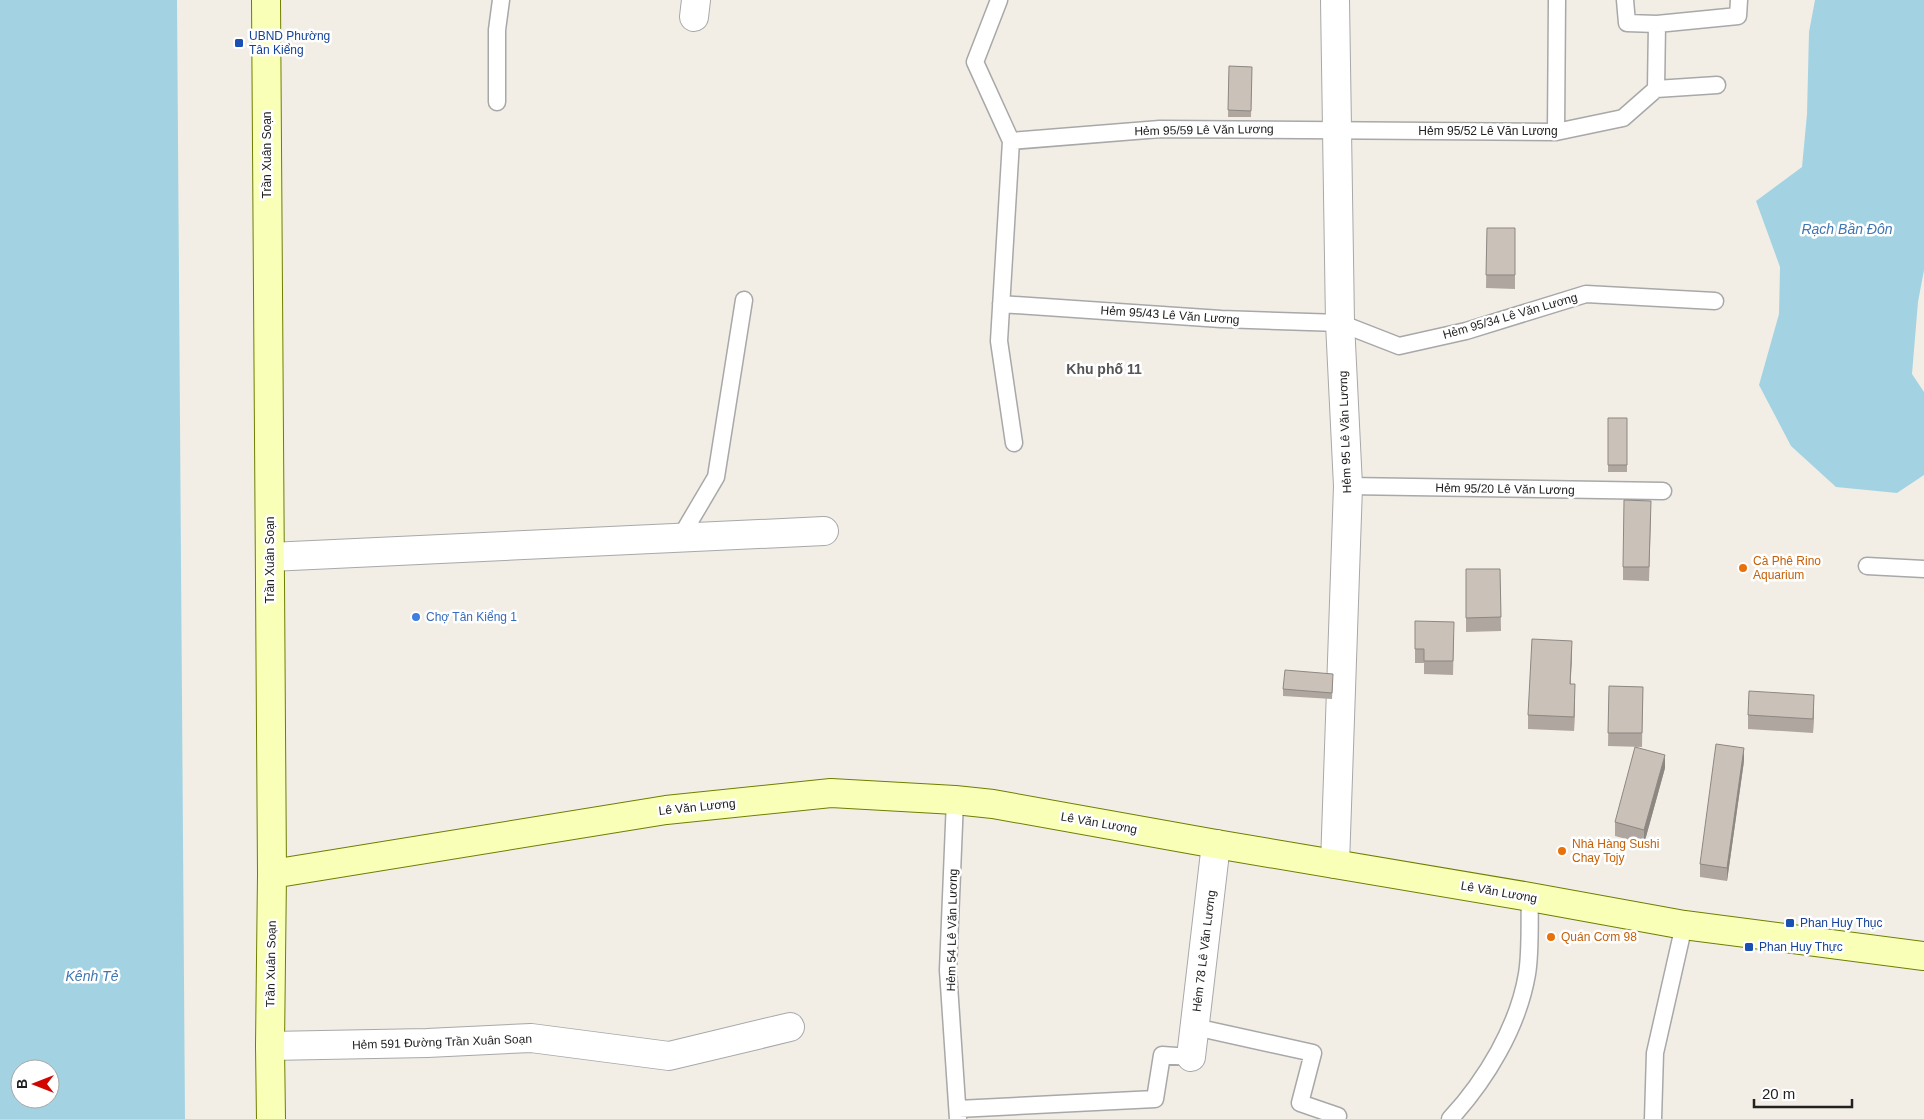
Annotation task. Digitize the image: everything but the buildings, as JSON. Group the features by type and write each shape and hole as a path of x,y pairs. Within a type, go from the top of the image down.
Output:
{"street":[{"name":"Trần Xuân Soạn","path":"266,0 272,874 271,1119"},
{"name":"Hẻm 95 Lê Văn Lương","path":"1335,0 1340,322 1348,486 1335,864"},
{"path":"270,557 824,531"},
{"name":"Lê Văn Lương","path":"272,874 666,810 831,793 994,804 1684,925 1924,956"},
{"name":"Hẻm 78 Lê Văn Lương","path":"1191,1057 1216,844"},
{"name":"Hẻm 591 Đường Trần Xuân Soạn","path":"270,1046 427,1043 531,1038 669,1056 790,1026"}],"lane":[{"path":"497,102 497,30 501,0"},
{"path":"999,0 975,62 1011,141 999,341 1014,443"},
{"path":"1556,132 1557,0"},
{"path":"1625,0 1627,23 1657,24 1738,16 1739,0"},
{"path":"1657,24 1656,89 1717,84"},
{"name":"Hẻm 95/52 Lê Văn Lương","path":"1337,130 1556,132 1623,118 1656,89"},
{"name":"Hẻm 95/59 Lê Văn Lương","path":"1011,141 1160,128 1337,130"},
{"name":"Hẻm 95/34 Lê Văn Lương","path":"1340,322 1399,346 1466,331 1586,294 1715,301"},
{"path":"680,538 716,477 744,300"},
{"name":"Hẻm 95/43 Lê Văn Lương","path":"1001,304 1221,319 1340,322"},
{"name":"Hẻm 95/20 Lê Văn Lương","path":"1348,486 1662,491"},
{"path":"1867,566 1924,569"},
{"name":"Hẻm 54 Lê Văn Lương","path":"955,800 948,970 958,1114"},
{"path":"1450,1119 1488,1068 1516,1017 1527,973 1530,897"},
{"path":"1653,1119 1655,1053 1684,925"},
{"path":"1194,1027 1313,1053 1300,1103 1338,1116 1337,1119"},
{"path":"958,1114 1155,1099 1162,1055 1191,1057"}],"water":[{"name":"Kênh Tẻ","path":"0,0 177,0 185,1119 0,1119"},
{"name":"Rạch Bần Đôn","path":"1815,0 1924,0 1924,270 1918,302 1912,374 1924,392 1924,475 1897,493 1836,487 1791,446 1759,385 1779,314 1780,267 1756,201 1802,167 1807,114 1809,32"}],"place":[{"name":"UBND Phường Tân Kiểng","path":"239,43"},
{"name":"Cà Phê Rino Aquarium","path":"1743,568"},
{"name":"Chợ Tân Kiểng 1","path":"416,617"},
{"name":"Nhà Hàng Sushi Chay Tojy","path":"1562,851"},
{"name":"Phan Huy Thục","path":"1790,923"},
{"name":"Quán Cơm 98","path":"1551,937"},
{"name":"Phan Huy Thực","path":"1749,947"}],"district":[{"name":"Khu phố 11","path":"1104,369"}]}
